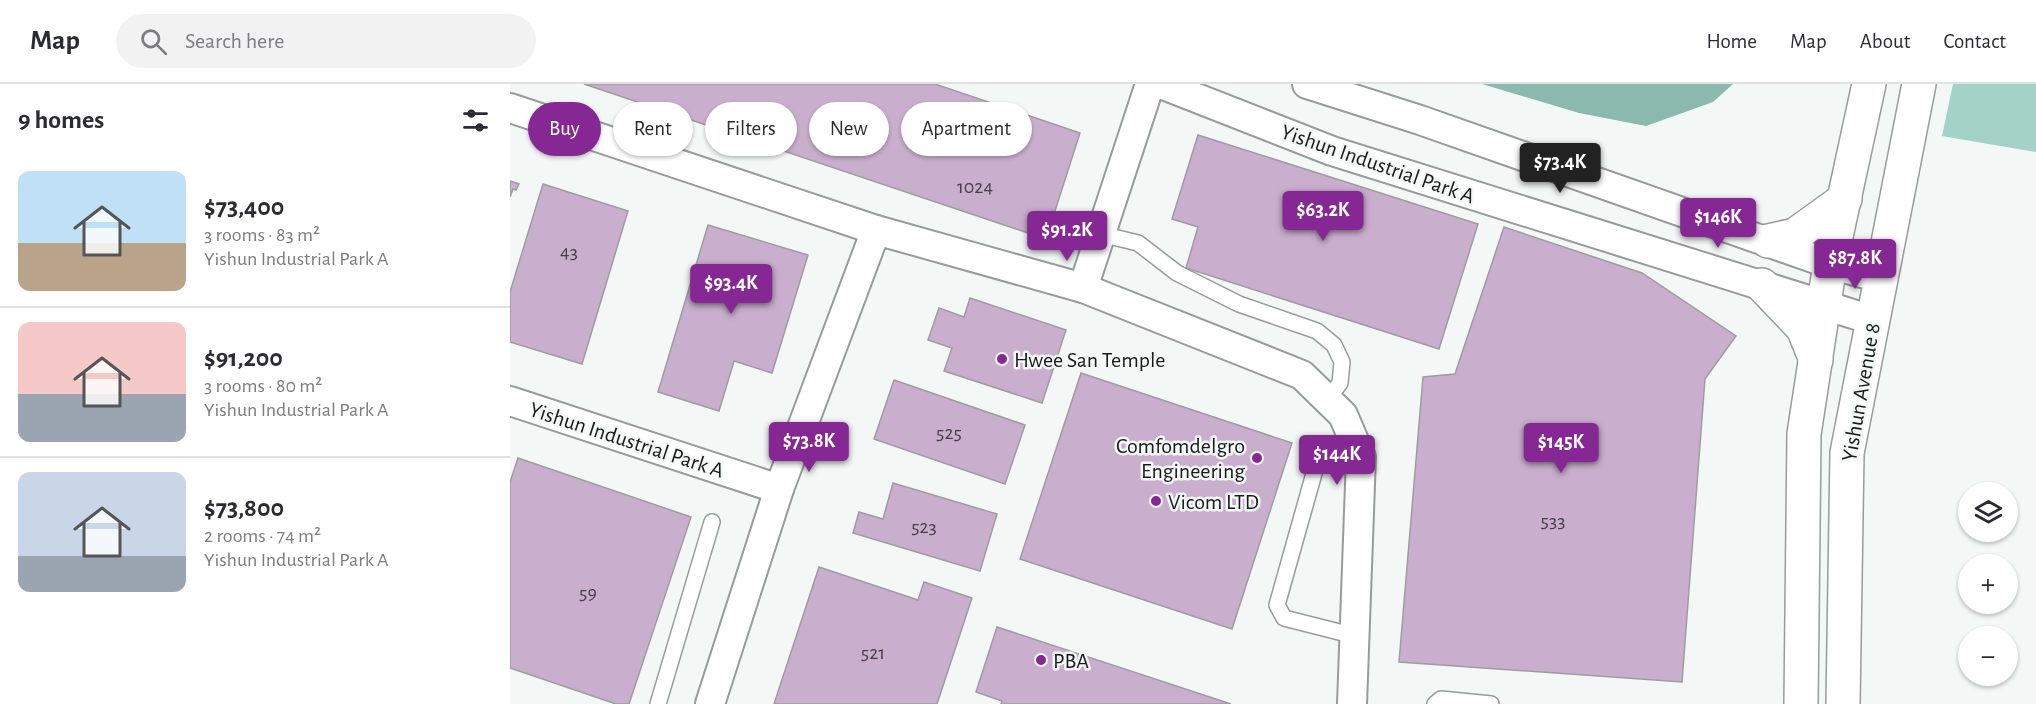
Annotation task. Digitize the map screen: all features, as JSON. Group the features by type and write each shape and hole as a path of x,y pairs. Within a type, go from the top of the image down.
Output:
{"main road":[{"name":"Yishun Avenue 8","path":"1801,704 1804,434 1830,264 1869,84"},
{"name":"Yishun Avenue 8","path":"1843,704 1846,453 1918,84"},
{"path":"1768,242 1795,235 1845,199"},
{"path":"1762,285 1803,328 1816,360"}],"street":[{"path":"1083,288 1150,84"},
{"name":"Yishun Industrial Park A","path":"1161,84 1332,151 1872,320"},
{"path":"1307,84 1420,120 1830,264 1880,278"},
{"path":"510,108 876,230 1083,288 1302,375 1343,415 1361,457 1352,704"},
{"path":"710,704 779,489 876,230"},
{"name":"Yishun Industrial Park A","path":"510,401 779,489"}],"lane":[{"path":"1101,234 1138,243 1177,273 1239,304 1317,331 1334,345 1342,362 1340,382 1327,400"},
{"path":"1322,445 1277,605 1284,618 1355,636"},
{"path":"658,704 712,522"},
{"path":"1435,704 1442,699 1491,704"}],"shaded area":[{"path":"1482,84 1733,84 1713,102 1646,126 1579,113"},
{"path":"1953,84 2036,84 2036,152 1942,136"}],"building":[{"path":"584,84 935,84 988,102 901,102 901,156 1032,156 1032,117 1080,133 1046,239 797,155 797,102 705,102 705,125 693,121 693,102 638,102"},
{"path":"1198,135 1478,224 1439,349 1186,268 1198,227 1172,219"},
{"path":"510,181 519,184 516,190 513,189 510,197"},
{"path":"543,184 628,211 582,364 510,342 510,292"},
{"path":"708,225 808,255 772,373 734,361 719,411 658,392"},
{"path":"1504,227 1642,273 1736,336 1705,379 1682,682 1399,662 1423,377 1455,374"},
{"name":"Hwee San Temple","path":"970,298 1066,330 1042,403 944,371 952,348 928,340 939,308 964,317"},
{"name":"Vicom LTD","path":"1081,373 1292,443 1232,629 1020,559"},
{"path":"894,380 1025,425 1005,484 874,439"},
{"path":"518,458 691,517 629,704 616,704 510,668 510,482"},
{"path":"893,483 997,514 980,571 853,533 859,512 883,519"},
{"path":"819,567 918,600 924,582 972,598 937,704 774,704"},
{"name":"PBA","path":"997,627 1231,704 1001,704 1002,701 976,692"}],"place":[{"name":"Hwee San Temple","path":"1002,359"},
{"name":"Comfomdelgro Engineering","path":"1257,458"},
{"name":"Vicom LTD","path":"1156,501"},
{"name":"PBA","path":"1041,660"}]}
